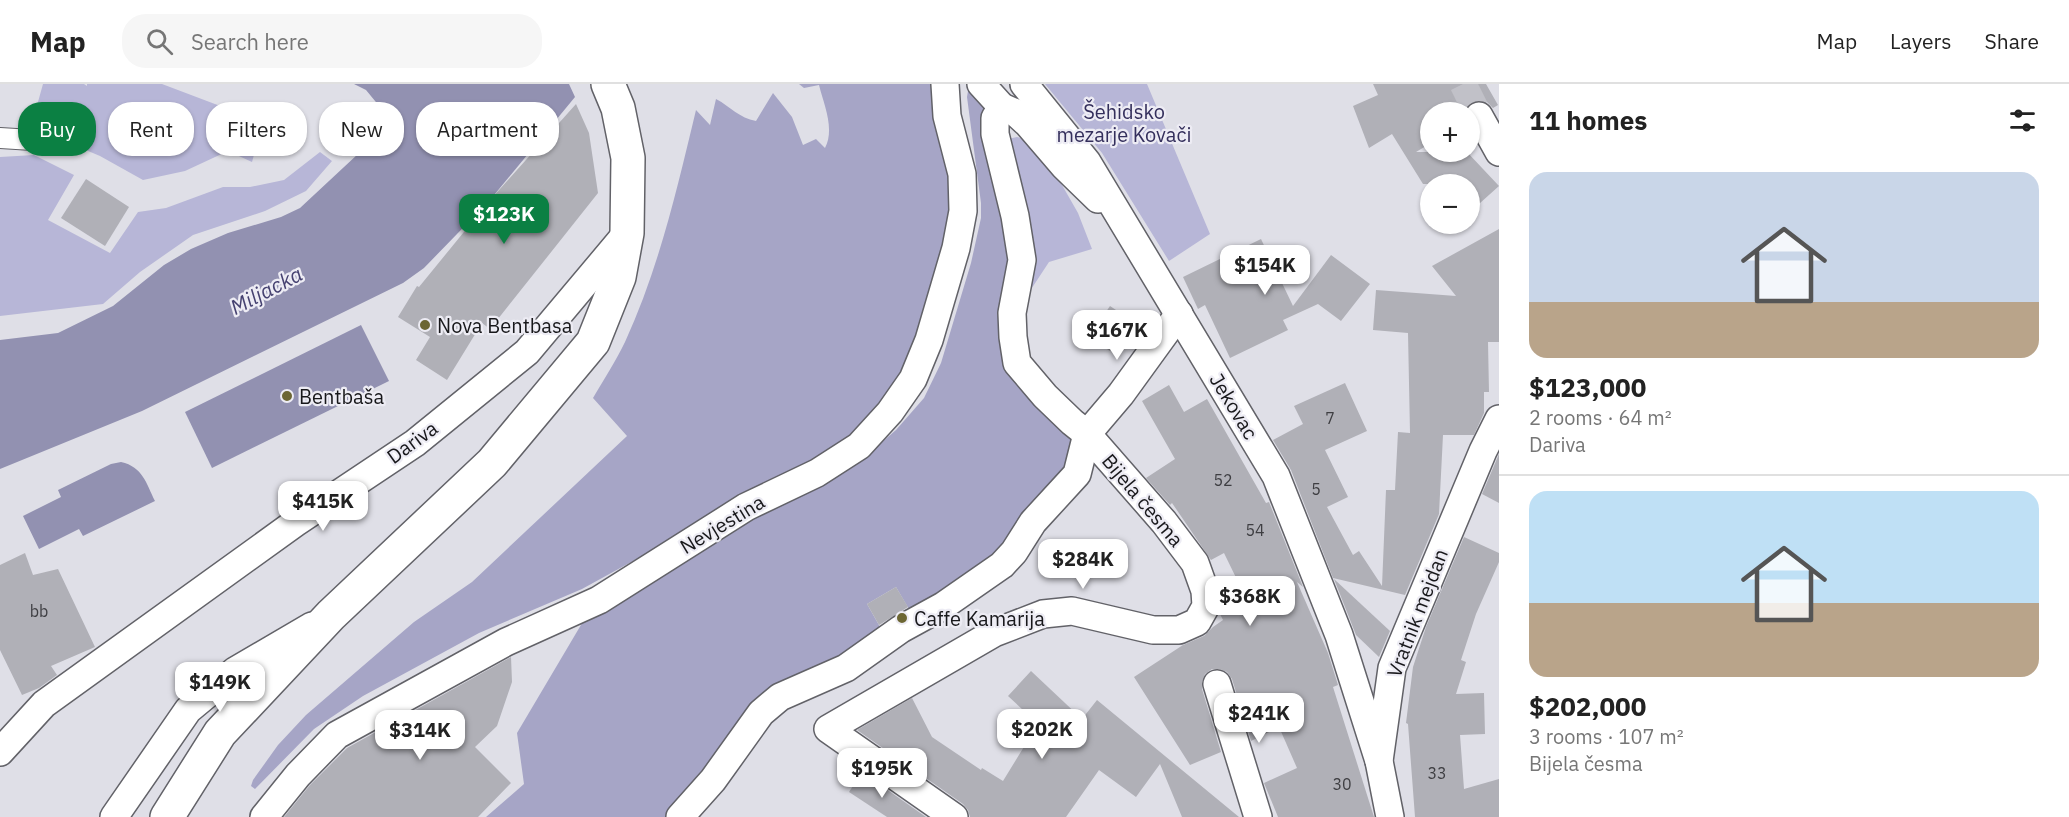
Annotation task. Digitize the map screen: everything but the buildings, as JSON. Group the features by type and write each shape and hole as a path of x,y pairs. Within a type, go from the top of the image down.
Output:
{"main road":[{"path":"167,817 220,733 331,615 492,463 592,342 619,277 627,233 628,158 618,108 608,84"}],"street":[{"name":"Nevjestina","path":"264,817 298,775 337,735 506,642 599,600 746,507 817,473 859,446 890,412 913,379 929,339 956,248 963,211 962,174 947,116 945,84"},
{"path":"981,84 1002,107 1016,112 1064,166 1122,223"},
{"name":"Jekovac","path":"1024,84 1087,162 1276,476 1339,635 1379,761"},
{"name":"Bijela česma","path":"954,817 828,729 994,633 1043,614 1072,611 1153,630 1179,630 1197,622 1206,606 1205,591 1195,563 1164,522 1088,434 1045,396 1017,363 1012,313 1022,260 1017,226 995,134 995,118 1002,107"},
{"path":"1480,118 1499,152"},
{"path":"0,138 18,139"},
{"name":"Dariva","path":"0,752 44,704 295,523 415,443 527,352 627,233"},
{"path":"680,817 726,763 761,713 780,697 846,668 901,629 943,606 1002,565 1014,552 1033,522 1077,474 1088,434 1121,394 1179,314"},
{"name":"Vratnik mejdan","path":"1390,817 1379,761 1392,668 1483,451 1499,419"},
{"path":"114,817 188,710 235,671 331,615"},
{"path":"1217,684 1258,817"}],"green space":[{"path":"43,84 84,84 87,86 87,84 162,84 210,102 206,102 206,156 217,156 185,171 143,180 96,154 96,102 38,102"},
{"name":"Šehidsko mezarje Kovači","path":"1045,84 1147,84 1210,234 1169,261 1102,153"},
{"path":"1017,137 1025,139 1062,185 1078,213 1092,249 1049,262 1024,300 1031,283 1034,256 1027,205 1008,139"},
{"path":"319,153 319,156 325,156 332,161 306,191 265,211 193,235 140,272 103,304 0,316 0,157 36,156 74,175 48,220 110,253 138,212 166,208 223,187 250,187 284,180"},
{"path":"239,156 254,156 252,162"}],"shaded area":[{"path":"799,84 933,84 956,210 906,374 862,427 817,460 582,589 479,633 363,696 314,729 255,789 251,786 278,745 306,715 414,622 472,582 627,436 593,398 625,342 648,286 666,228 696,110 710,125 716,99 740,115 756,121 773,93 792,117 803,145 816,139 825,148 829,125 819,85 804,88"},
{"path":"972,90 982,99 1015,236 1008,337 1081,435 1071,470 1001,558 913,616 896,587 867,604 884,634 774,690 675,817 486,817 524,784 517,733 591,608 756,512 822,485 853,467 896,430 924,398 941,363 971,263 981,218 967,97 968,91"}],"water":[{"name":"Miljacka","path":"354,84 569,84 575,97 559,116 559,102 416,102 416,156 526,156 490,200 424,268 403,283 142,411 0,469 0,340 58,333 113,306 164,265 191,249 228,233 281,217 300,208 356,156 404,156 404,102 376,102 366,90"},
{"name":"Bentbaša","path":"361,325 389,381 212,468 185,412"},
{"path":"121,462 139,472 155,501 83,536 79,529 39,549 23,516 61,497 58,490 111,464"}],"tunnel":[{"path":"1463,84 1472,102"}],"place":[{"name":"Nova Bentbasa","path":"425,325"},
{"name":"Bentbaša","path":"287,396"},
{"name":"Caffe Kamarija","path":"902,618"}]}
